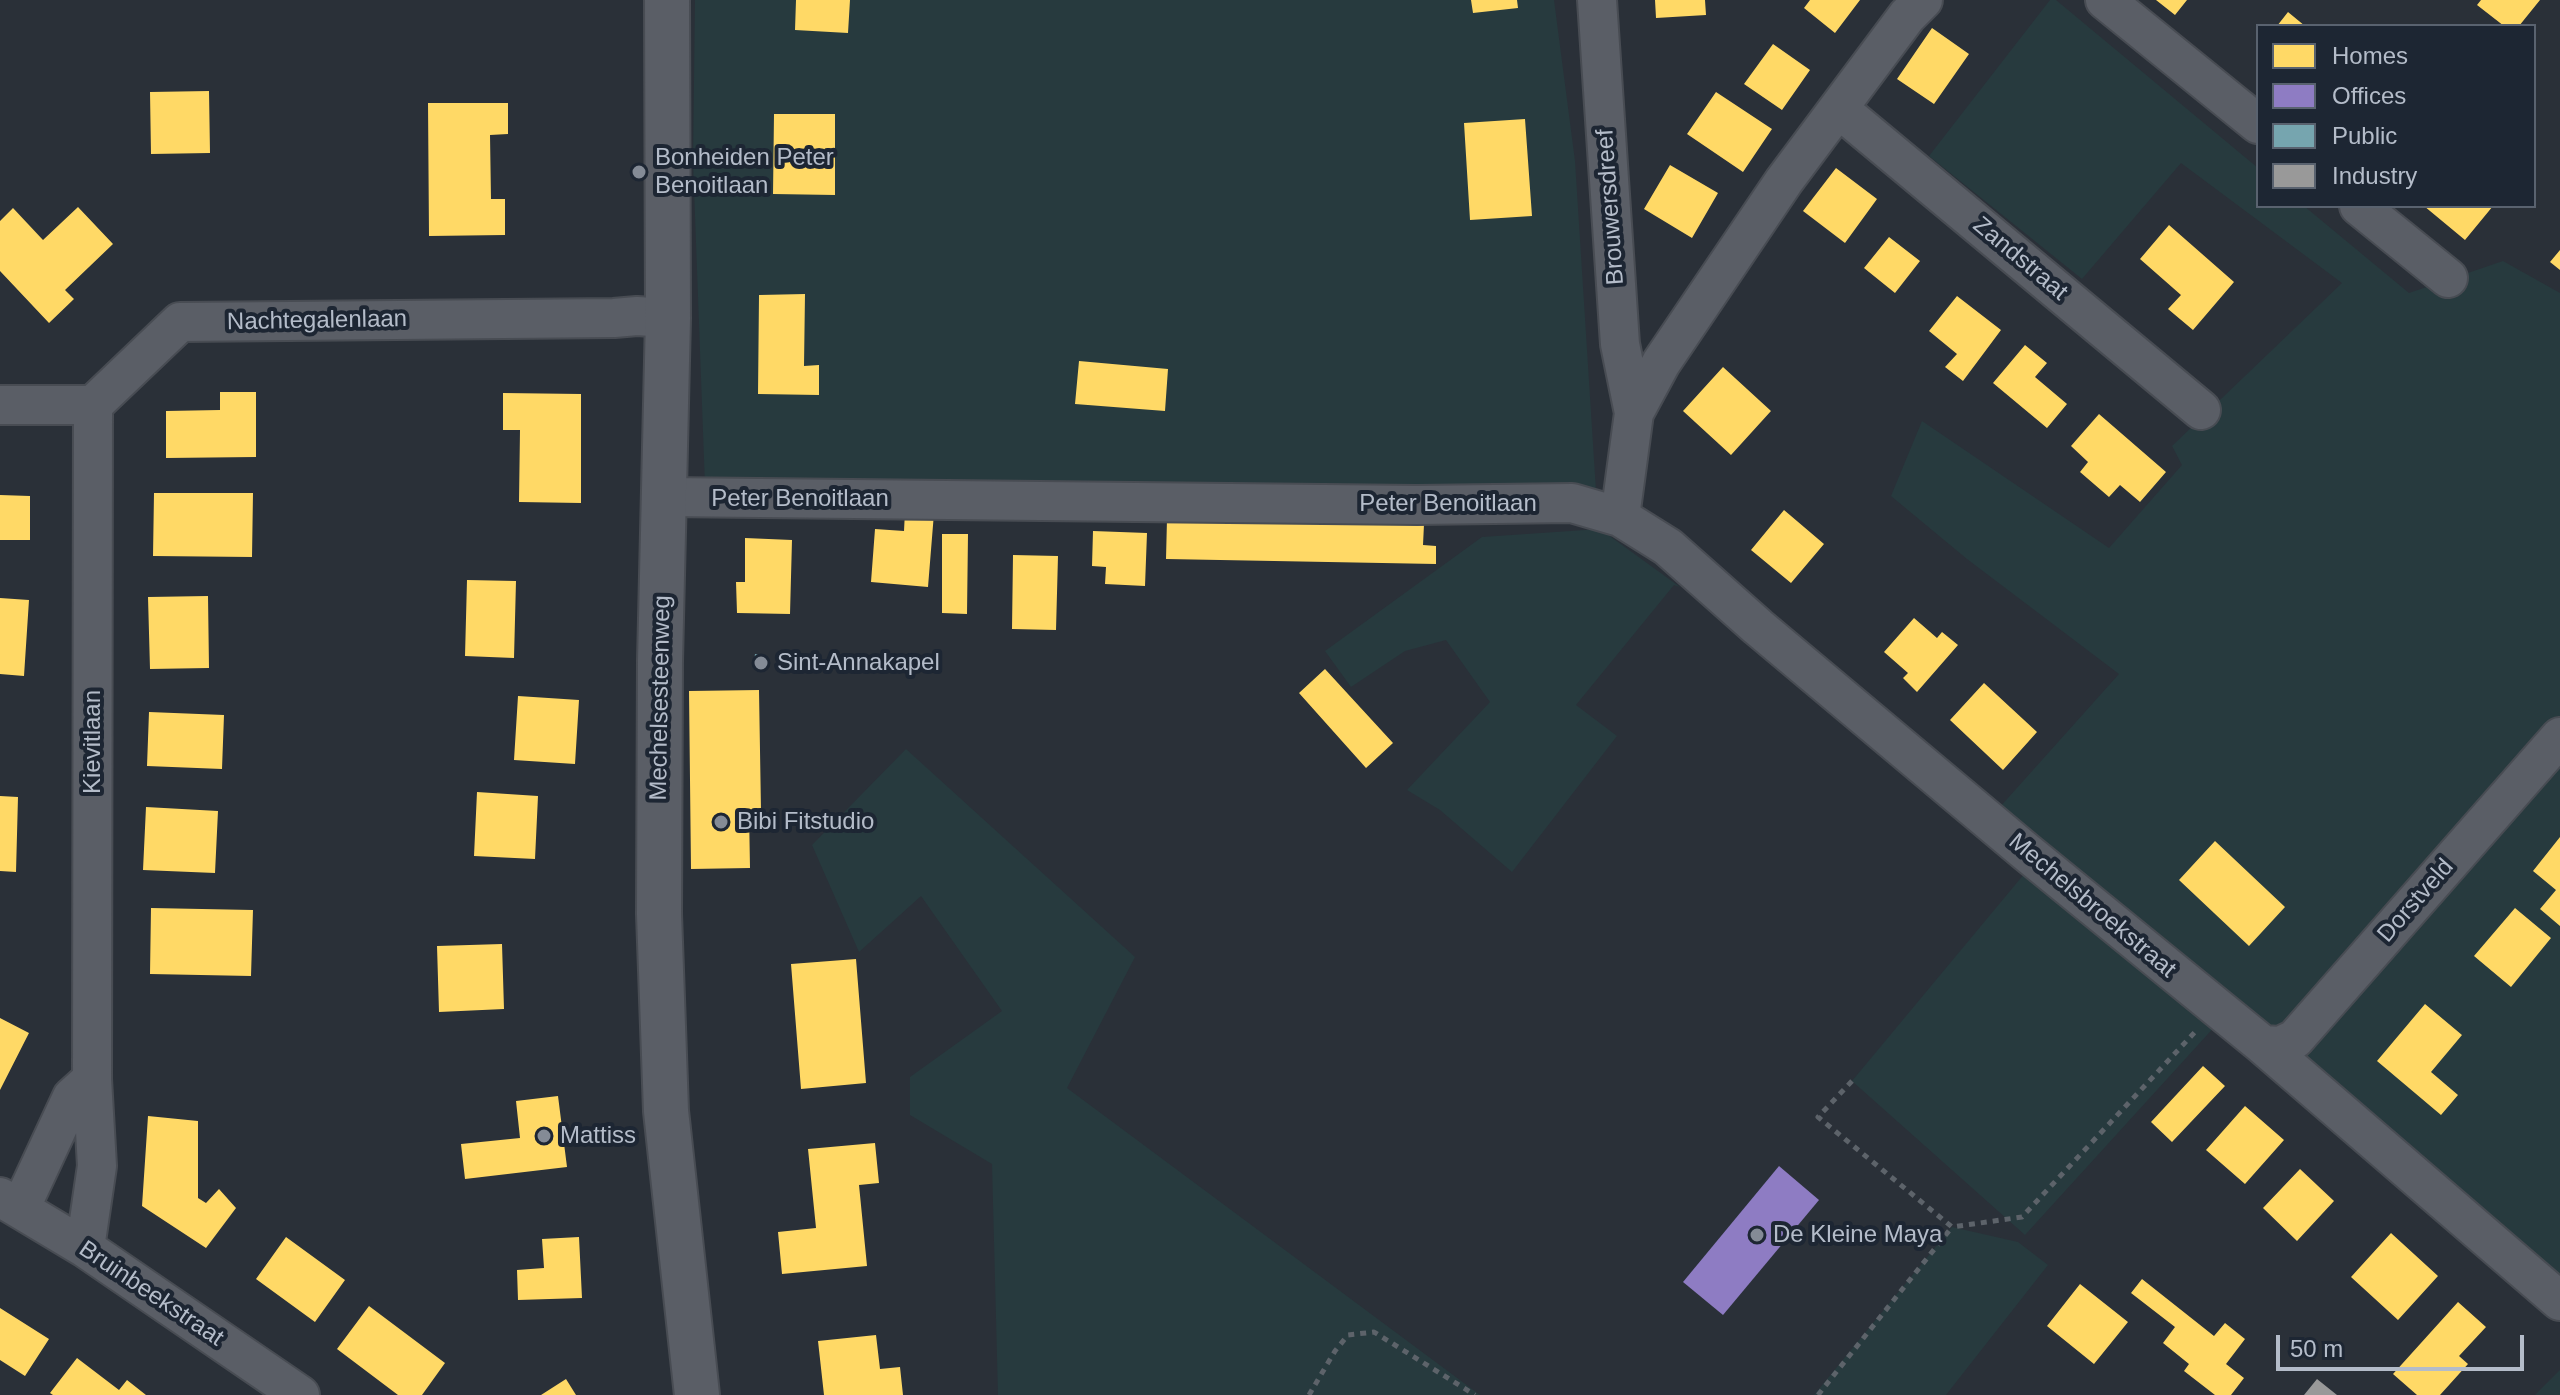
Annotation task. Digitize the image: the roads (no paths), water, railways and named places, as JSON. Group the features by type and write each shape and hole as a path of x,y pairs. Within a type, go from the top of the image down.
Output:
{"street":[{"name":"Mechelsesteenweg","path":"667,0 668,318 660,661 659,914 666,1111 697,1395"},
{"name":"Brouwersdreef","path":"1597,0 1620,344 1634,413"},
{"path":"1620,517 1634,413 1661,363 1766,207 1907,16 1923,0"},
{"path":"2105,0 2256,122"},
{"name":"Zandstraat","path":"1839,109 2201,410"},
{"path":"2361,208 2448,278"},
{"name":"Nachtegalenlaan","path":"93,405 180,322 668,318"},
{"path":"0,405 93,405"},
{"name":"Kievitlaan","path":"85,1248 97,1166 92,1079 93,405"},
{"name":"Peter Benoitlaan","path":"665,497 1417,505 1572,503 1620,517"},
{"name":"Mechelsbroekstraat","path":"1620,517 1668,547 1758,627 2263,1045 2560,1301"},
{"name":"Dorstveld","path":"2263,1045 2280,1046 2295,1039 2560,737"},
{"path":"10,1203 72,1097 92,1079"},
{"name":"Bruinbeekstraat","path":"10,1203 85,1248 300,1395"}],"place":[{"name":"Bonheiden Peter Benoitlaan","path":"639,172"},
{"name":"Sint-Annakapel","path":"761,663"},
{"name":"Bibi Fitstudio","path":"721,822"},
{"name":"Mattiss","path":"544,1136"},
{"name":"De Kleine Maya","path":"1757,1235"}]}
